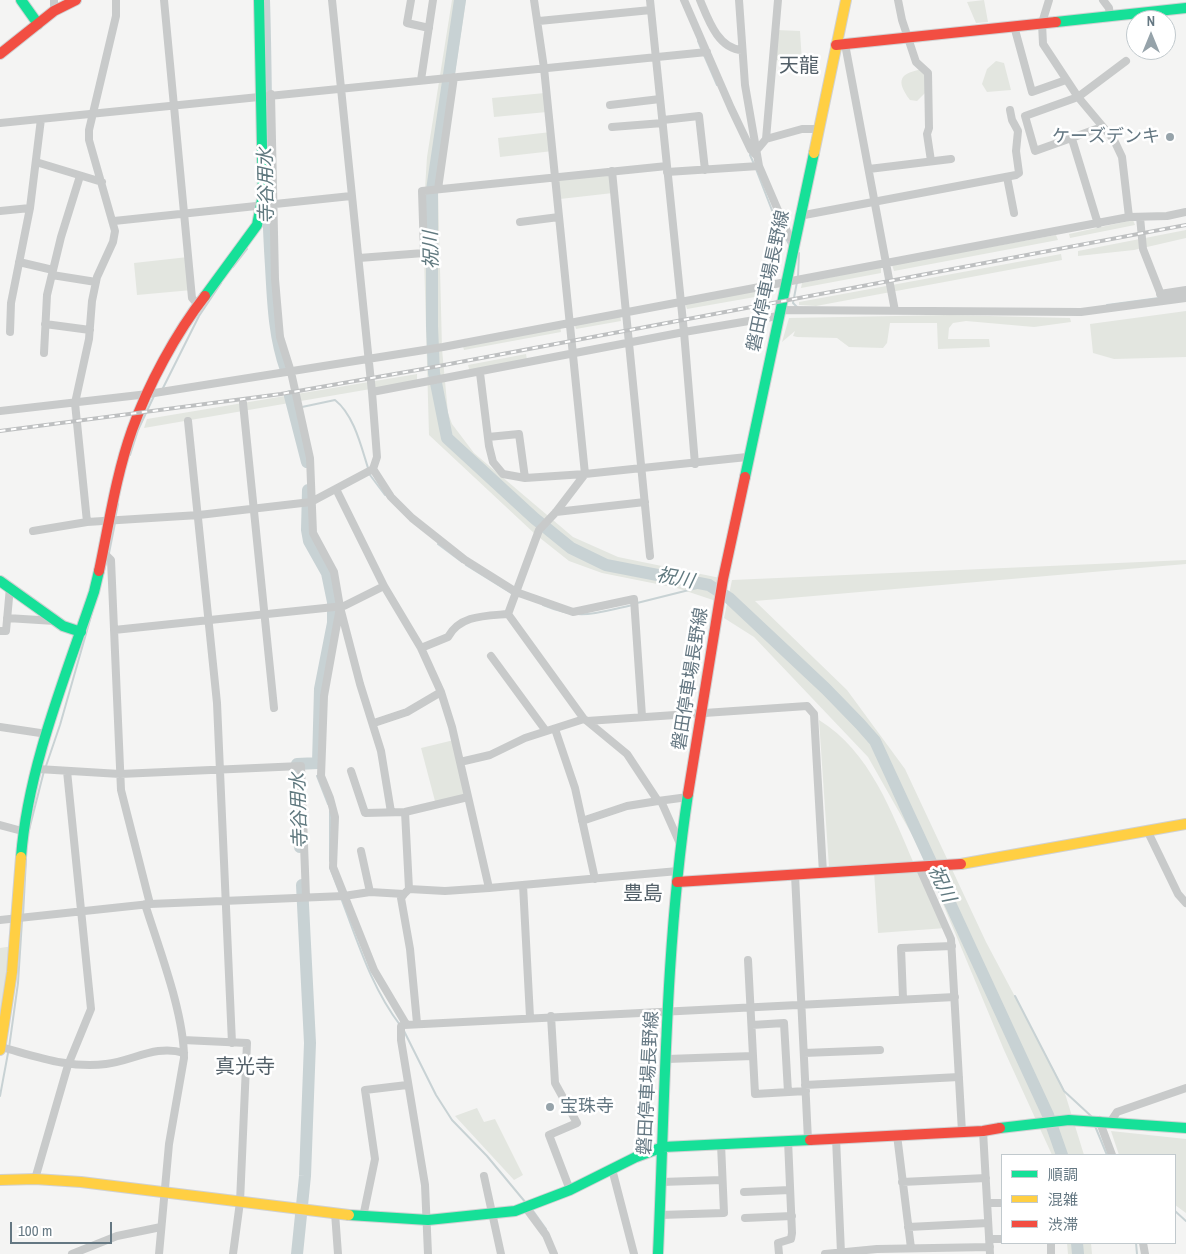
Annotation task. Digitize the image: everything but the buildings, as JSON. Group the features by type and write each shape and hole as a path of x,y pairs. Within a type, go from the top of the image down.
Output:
{"street":[{"path":"21,0 38,24"},
{"path":"54,0 54,12"},
{"path":"0,54 54,12 76,0"},
{"path":"87,522 75,403 90,330 96,282 113,242 114,221 89,140 92,114 116,16 116,0"},
{"path":"164,0 192,298 198,305"},
{"path":"258,0 274,203 275,279 280,338 291,372 310,458 313,533 334,572 340,607 360,684 374,723 381,751 391,812"},
{"path":"332,0 372,392 376,457 373,469 391,497 412,518 465,560 516,592 573,612 634,599 642,716"},
{"path":"411,0 407,23 428,28"},
{"path":"421,80 434,0"},
{"path":"508,614 539,530 556,512 585,474 544,68 534,0"},
{"path":"650,0 679,302 684,332 694,464"},
{"path":"684,0 750,150 757,153"},
{"path":"700,0 717,36 737,50 742,50"},
{"path":"739,0 745,85 759,166 789,236 794,242"},
{"path":"757,153 766,139 778,0"},
{"name":"磐田停車場長野線","path":"658,1254 677,876 688,797 722,584 747,457 799,216 841,44 846,0"},
{"path":"898,0 902,20 916,62 928,73 930,128 927,134 930,161"},
{"path":"1049,0 1042,23 1043,44 1078,97 1114,140 1122,157 1129,217"},
{"path":"1103,0 1109,8 1110,16"},
{"path":"895,311 869,170 841,44 1186,8"},
{"path":"538,21 651,10"},
{"path":"1014,26 1032,92 1066,80"},
{"path":"0,122 92,114 266,94 707,52"},
{"path":"1102,127 1035,152 1025,116 1078,97 1126,61"},
{"path":"438,189 454,77"},
{"path":"184,1053 163,1050 106,1064 68,1065 0,1048 12,972 22,831 47,734 81,632 104,552 121,467 132,429 158,372 198,305 249,238 260,219 266,94"},
{"path":"610,105 660,100"},
{"path":"799,216 1018,174 1016,151 1018,131 1012,120 1010,110"},
{"path":"612,127 699,116 704,170"},
{"path":"10,332 11,303 30,208 41,119"},
{"path":"766,139 802,128 819,129"},
{"path":"1072,139 1098,224"},
{"path":"869,170 950,159"},
{"path":"36,162 102,182"},
{"path":"359,258 424,253 422,191 612,171 704,170 759,166"},
{"path":"612,171 650,556"},
{"path":"44,353 45,324 52,272 80,176"},
{"path":"1007,177 1014,213"},
{"path":"114,221 351,196"},
{"path":"0,211 30,208"},
{"path":"0,411 148,394 291,372 626,312 1129,217 1167,216 1186,212"},
{"path":"520,222 558,217"},
{"path":"1140,217 1142,249 1161,297"},
{"path":"20,262 52,272 96,282"},
{"path":"372,392 480,373 779,313 895,311 1081,312 1161,297 1186,290"},
{"path":"1161,297 1186,298"},
{"path":"45,324 90,330"},
{"path":"480,373 493,462 503,474 525,478 585,474 747,457"},
{"path":"243,403 274,708"},
{"path":"188,421 208,621 220,770 232,1043"},
{"path":"488,437 519,434 525,478"},
{"path":"33,530 87,522 198,515 311,502 373,469"},
{"path":"336,489 384,586 421,648 441,692 460,762 489,888"},
{"path":"556,512 645,502"},
{"path":"104,552 111,560 121,790 183,1040 184,1053 163,1192 159,1254"},
{"path":"0,581 56,621 71,630 81,632"},
{"path":"114,630 340,607 384,586"},
{"path":"0,631 6,631 10,587"},
{"path":"340,607 324,696 321,776 335,817 334,867 374,970 406,1024"},
{"path":"421,648 448,637 453,628 474,617 508,614"},
{"path":"508,614 586,720 627,754 659,801 681,846"},
{"path":"7,618 56,621"},
{"path":"491,656 546,731"},
{"path":"374,723 406,712 441,692"},
{"path":"460,762 490,755 546,731 586,720 806,706 814,714 823,873"},
{"path":"0,727 47,734"},
{"path":"555,729 575,788 596,879"},
{"path":"38,770 120,774 301,766 306,897"},
{"path":"35,1179 68,1065 92,1009 67,771"},
{"path":"351,771 365,813 405,812 468,797"},
{"path":"582,821 627,806 688,797"},
{"path":"405,812 407,892"},
{"path":"0,920 148,904 344,896 370,892 444,891 596,879 795,875 921,869 1186,824"},
{"path":"0,825 22,831"},
{"path":"1147,830 1177,892 1186,903"},
{"path":"361,851 370,892"},
{"path":"921,869 952,939 962,1132"},
{"path":"795,875 808,1140"},
{"path":"523,885 530,1017"},
{"path":"1177,892 1186,888"},
{"path":"407,892 400,898 410,949 412,989 417,1023"},
{"path":"903,999 901,948 952,946"},
{"path":"748,960 755,1094 788,1092 806,1088 959,1077"},
{"path":"428,1254 428,1220 422,1161 407,1085 401,1026 417,1023 530,1017 955,997"},
{"path":"552,1016 555,1083 577,1123 549,1135 570,1190"},
{"path":"752,1025 784,1023 788,1092"},
{"path":"183,1040 247,1043 240,1202 233,1254"},
{"path":"804,1053 880,1050"},
{"path":"667,1059 753,1056"},
{"path":"363,1217 375,1159 365,1090 407,1085"},
{"path":"1111,1121 1117,1112 1186,1088"},
{"path":"0,1180 35,1179 81,1182 363,1217 428,1220 492,1214 530,1207 663,1147 983,1131 1069,1120 1099,1120 1186,1128"},
{"path":"1099,1120 1112,1154"},
{"path":"983,1131 990,1247"},
{"path":"897,1136 908,1227 907,1250"},
{"path":"836,1138 838,1253"},
{"path":"779,1254 778,1243 791,1239 792,1216 788,1140"},
{"path":"660,1215 724,1213 721,1144"},
{"path":"612,1169 634,1254"},
{"path":"484,1176 501,1254"},
{"path":"902,1182 986,1178"},
{"path":"661,1182 722,1180"},
{"path":"744,1192 790,1190"},
{"path":"987,1203 1001,1203"},
{"path":"530,1207 546,1234 554,1254"},
{"path":"335,1213 338,1254"},
{"path":"745,1218 792,1216"},
{"path":"908,1227 988,1224"},
{"path":"72,1254 117,1236 161,1226"},
{"path":"825,1254 990,1247 1001,1240"}],"shaded area":[{"path":"452,0 466,0 438,187 442,349 448,413 452,424 474,453 573,537 618,557 730,580 716,601 677,588 602,573 569,561 535,534 429,435 423,221 427,157"},
{"path":"984,0 988,22 976,23 967,2"},
{"path":"776,30 800,31 802,62 774,60"},
{"path":"996,61 1004,63 1011,90 987,92 982,84 987,69"},
{"path":"923,69 928,75 926,92 917,101 910,100 902,87 902,78 909,73"},
{"path":"545,93 547,112 494,117 492,98"},
{"path":"551,132 553,151 500,157 498,138"},
{"path":"611,174 613,193 560,199 557,180"},
{"path":"1133,220 1135,225 1070,238 1069,234"},
{"path":"1186,230 1186,238 1134,250 1078,256 1078,251"},
{"path":"1056,235 1058,240 894,271 892,265"},
{"path":"1061,254 1062,260 816,306 799,305 799,302"},
{"path":"188,257 192,290 137,295 134,263"},
{"path":"881,267 881,273 801,288 802,283"},
{"path":"771,288 772,294 687,309 685,303"},
{"path":"1186,311 1186,357 1114,359 1093,353 1090,324"},
{"path":"620,315 621,321 576,329 574,323"},
{"path":"949,315 1070,318 1071,322 1034,327 966,321 953,323 949,328 948,339 989,339 990,347 938,349 937,323 890,323 887,343 883,348 849,347 837,338 797,337 793,336 795,331 782,342 789,318"},
{"path":"560,325 561,332 464,350 462,343"},
{"path":"526,354 527,360 470,372 468,365"},
{"path":"417,374 417,381 144,428 147,419"},
{"path":"1186,560 1186,564 755,601 847,690 905,769 986,942 1063,1087 1084,1154 1052,1154 1004,1050 920,849 868,757 754,637 724,618 732,580"},
{"path":"819,720 837,733 852,748 878,785 946,928 878,933 874,871 905,869 829,867"},
{"path":"454,740 468,797 436,805 421,748"},
{"path":"13,946 0,1019 0,948"},
{"path":"477,1108 484,1122 495,1119 523,1175 514,1180 455,1116"},
{"path":"1111,1131 1186,1139 1186,1213 1176,1206 1176,1154 1119,1154"},
{"path":"1067,1244 1091,1244 1092,1254 1068,1254"}],"waterway":[{"name":"寺谷用水","path":"264,0 272,293 277,332 286,370"},
{"name":"祝川","path":"460,0 432,190 434,373 447,438 534,518 571,548 606,565 709,585 729,598 826,689 875,741 1048,1115 1062,1154"},
{"path":"698,41 702,51"},
{"path":"704,55 717,85"},
{"path":"750,155 754,164"},
{"path":"756,169 775,218 790,246"},
{"name":"寺谷用水","path":"261,227 267,218"},
{"path":"233,267 247,249"},
{"path":"796,251 799,253 798,277"},
{"path":"797,282 793,303 797,307"},
{"path":"163,388 199,316 221,283"},
{"path":"1107,305 1159,298"},
{"path":"130,455 138,430 154,396"},
{"name":"寺谷用水","path":"290,396 307,462"},
{"path":"302,407 335,400 342,406 352,422 368,468"},
{"path":"370,475 385,495"},
{"name":"寺谷用水","path":"300,847 297,764 318,763 320,689 333,623 333,602 327,573 309,541 307,530 308,490"},
{"path":"115,519 118,504"},
{"path":"109,553 115,523"},
{"path":"438,544 462,562"},
{"path":"46,766 60,725 107,560"},
{"path":"466,565 511,593"},
{"path":"637,603 709,585"},
{"path":"543,605 556,610 578,614 598,613 633,605"},
{"path":"28,834 44,771"},
{"path":"317,776 328,804"},
{"path":"330,811 330,861"},
{"path":"23,916 26,859"},
{"path":"330,868 340,894"},
{"name":"寺谷用水","path":"297,1254 305,1176 310,1043 302,885"},
{"path":"341,898 373,980 400,1025"},
{"path":"9,1048 18,983 22,921"},
{"path":"1015,996 1064,1091 1091,1116"},
{"path":"404,1031 436,1095 452,1120 487,1156 526,1203"},
{"path":"0,1096 8,1053"},
{"path":"1095,1126 1107,1154"},
{"path":"531,1208 546,1229"},
{"path":"1176,1212 1186,1221"},
{"name":"祝川","path":"1077,1244 1078,1254"},
{"path":"1136,1244 1137,1254"}],"railway":[{"path":"0,431 281,394 1186,225"}],"traffic: fast":[{"path":"21,0 38,24"},
{"path":"205,296 257,225 263,195 259,0"},
{"path":"1056,22 1186,8"},
{"path":"745,477 814,153"},
{"path":"21,857 31,790 40,756 49,723 94,592 99,571"},
{"path":"0,581 63,626 81,632"},
{"path":"658,1254 670,966 680,851 688,794"},
{"path":"1000,1128 1069,1120 1186,1128"},
{"path":"349,1215 428,1220 515,1211 570,1190 636,1157 663,1147 810,1140"}],"traffic: slow":[{"path":"814,153 846,0"},
{"path":"961,864 1186,824"},
{"path":"0,1050 12,972 21,857"},
{"path":"0,1180 35,1179 81,1182 349,1215"}],"traffic: jam":[{"path":"0,54 54,11 76,0"},
{"path":"836,45 1056,22"},
{"path":"99,571 121,464 132,430 154,378 173,343 205,296"},
{"path":"688,794 723,579 745,477"},
{"path":"677,882 961,864"},
{"path":"810,1140 983,1131 1000,1128"}],"place":[{"name":"ケーズデンキ","path":"1170,137"},
{"name":"宝珠寺","path":"550,1107"}],"district":[{"name":"天龍","path":"799,67"},
{"name":"豊島","path":"643,895"},
{"name":"真光寺","path":"245,1068"}]}
